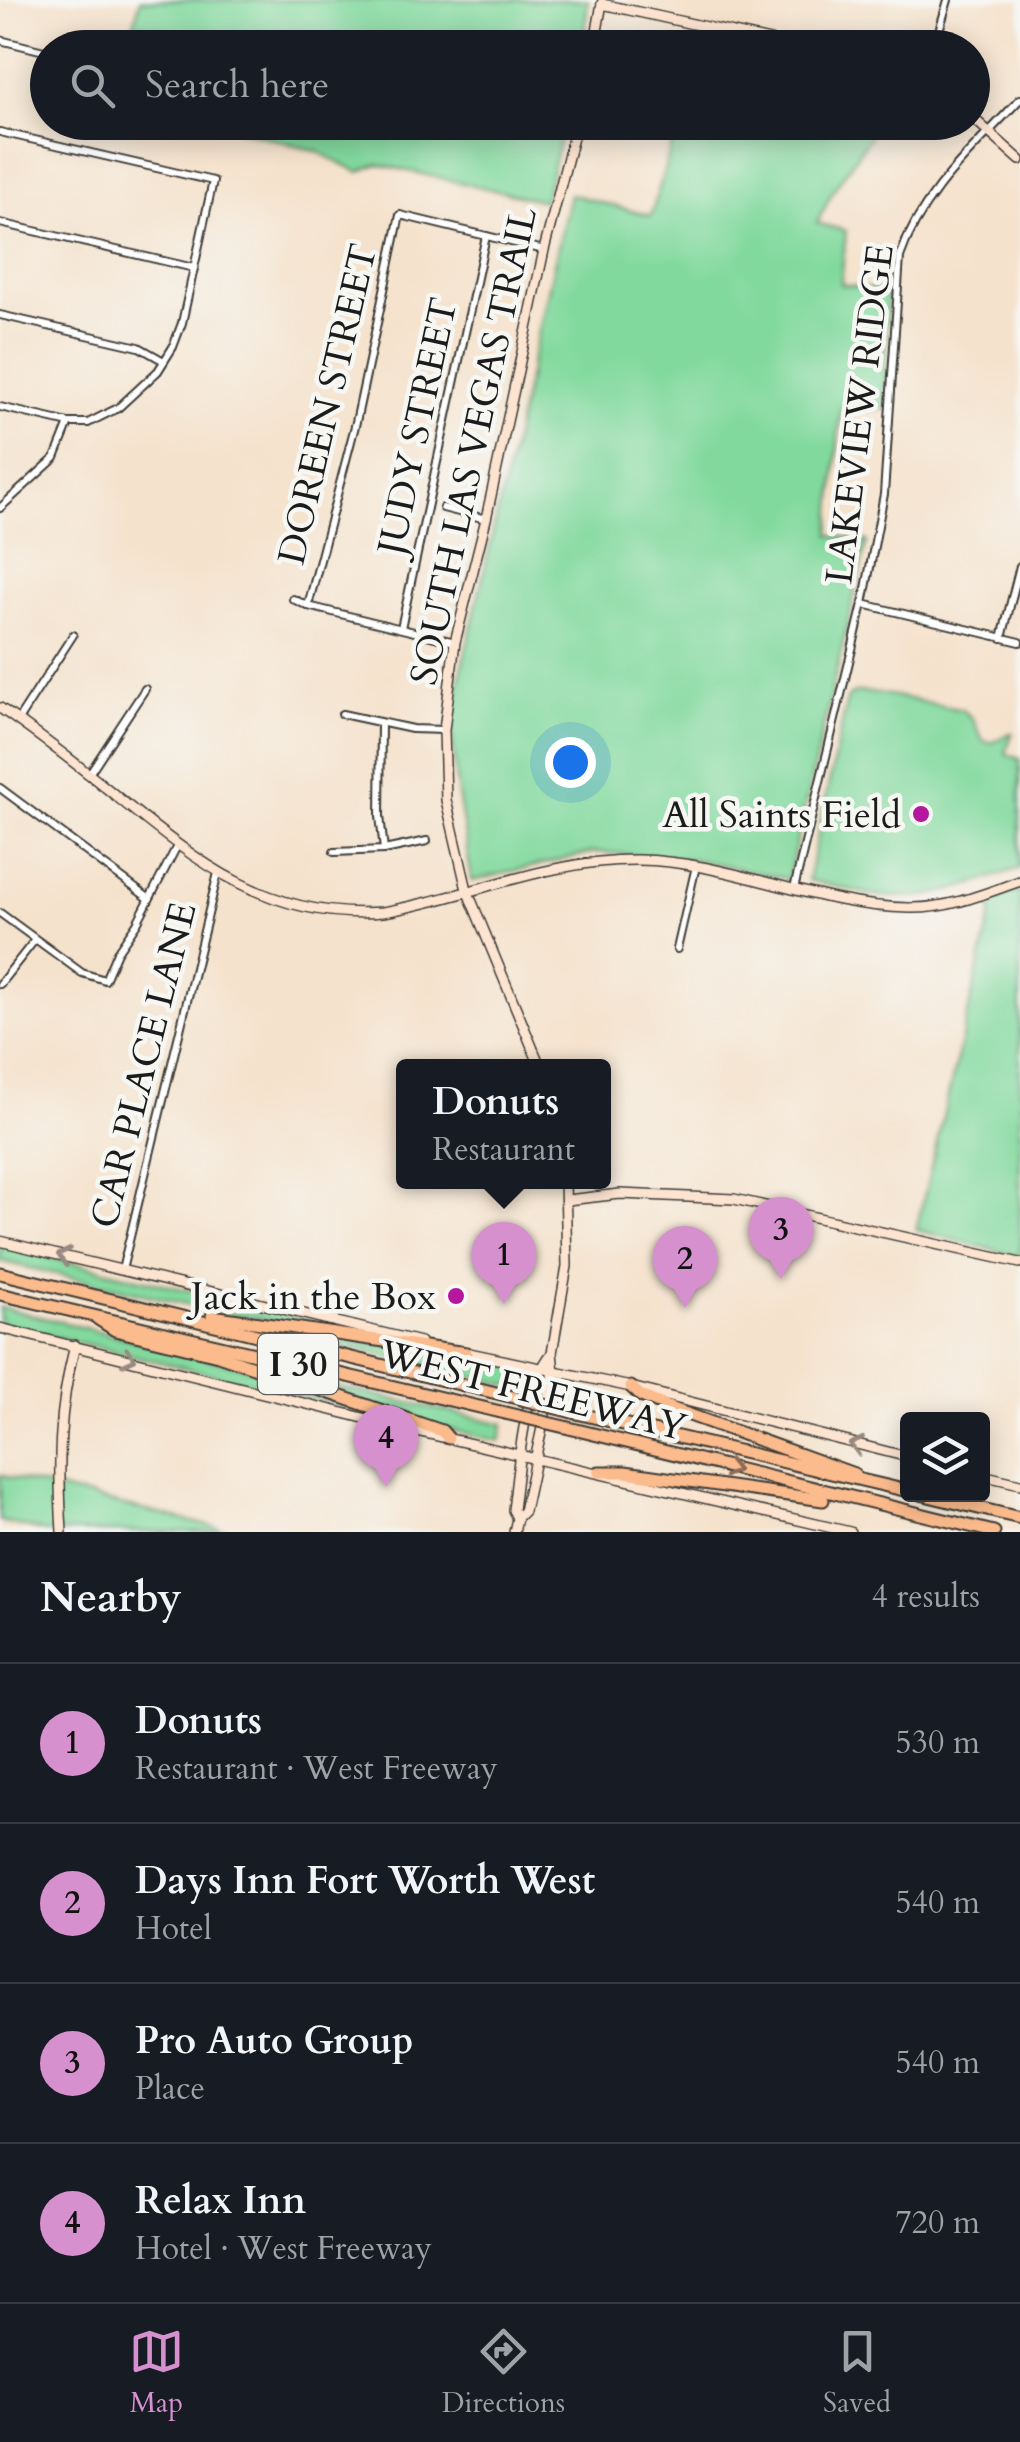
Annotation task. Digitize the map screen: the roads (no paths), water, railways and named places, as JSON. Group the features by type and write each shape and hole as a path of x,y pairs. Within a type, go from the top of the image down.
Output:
{"highway":[{"name":"WEST FREEWAY","path":"0,1272 900,1490"},
{"name":"WEST FREEWAY","path":"0,1294 994,1532"},
{"path":"176,1315 195,1313 466,1352"},
{"path":"90,1314 115,1330 263,1370 442,1431 448,1438"},
{"path":"631,1387 641,1396 670,1408 841,1468 871,1483"},
{"path":"599,1472 869,1504"},
{"path":"953,1502 1020,1518"}],"main road":[{"path":"597,30 602,2 724,30"},
{"path":"990,135 1020,160"},
{"name":"SOUTH LAS VEGAS TRAIL","path":"537,1059 467,890 446,800 444,730 455,642 544,250 573,140"},
{"path":"0,708 177,846 218,873 271,898 336,913 396,910 566,864 639,860 696,866 876,906 908,908 943,905 1020,881"},
{"path":"517,1518 524,1512 554,1372 552,1353 566,1287 566,1189"},
{"path":"567,1200 620,1194 734,1199 1020,1263"},
{"name":"WEST FREEWAY","path":"0,1241 466,1352 631,1387 900,1455"},
{"name":"WEST FREEWAY","path":"0,1328 850,1532"},
{"path":"62,1532 58,1434 75,1345"},
{"path":"514,1532 520,1454 540,1368 552,1353"},
{"path":"990,1477 1020,1484"}],"street":[{"path":"939,30 948,0"},
{"path":"0,40 30,48"},
{"name":"LAKEVIEW RIDGE","path":"990,131 1020,99"},
{"path":"0,132 30,139"},
{"path":"0,407 69,423 88,423 104,418 158,371 182,322 213,182 34,140"},
{"name":"LAKEVIEW RIDGE","path":"794,889 863,604 888,465 900,257 921,210 981,140"},
{"name":"DOREEN STREET","path":"308,606 356,422 400,215 486,236"},
{"path":"0,223 194,268"},
{"path":"486,236 544,250"},
{"name":"JUDY STREET","path":"400,628 486,236"},
{"path":"0,315 139,347 164,361"},
{"path":"0,508 55,458 69,423"},
{"path":"443,508 486,519"},
{"path":"1002,638 1020,566"},
{"path":"293,599 455,642"},
{"path":"863,604 1020,642"},
{"path":"18,720 74,636"},
{"path":"88,774 146,689"},
{"path":"342,714 444,730"},
{"path":"381,723 380,816 384,850"},
{"path":"0,788 148,898"},
{"path":"334,852 384,850 427,841"},
{"path":"0,914 82,973 105,980 177,846"},
{"path":"676,949 696,866"},
{"name":"CAR PLACE LANE","path":"122,1270 218,873"},
{"path":"0,984 34,940"}],"place":[{"name":"All Saints Field","path":"921,814"},
{"name":"Pro Auto Group","path":"781,1279"},
{"name":"Jack in the Box","path":"456,1296"},
{"name":"Donuts","path":"504,1304"},
{"name":"Days Inn Fort Worth West","path":"685,1308"},
{"name":"Relax Inn","path":"386,1487"}]}
